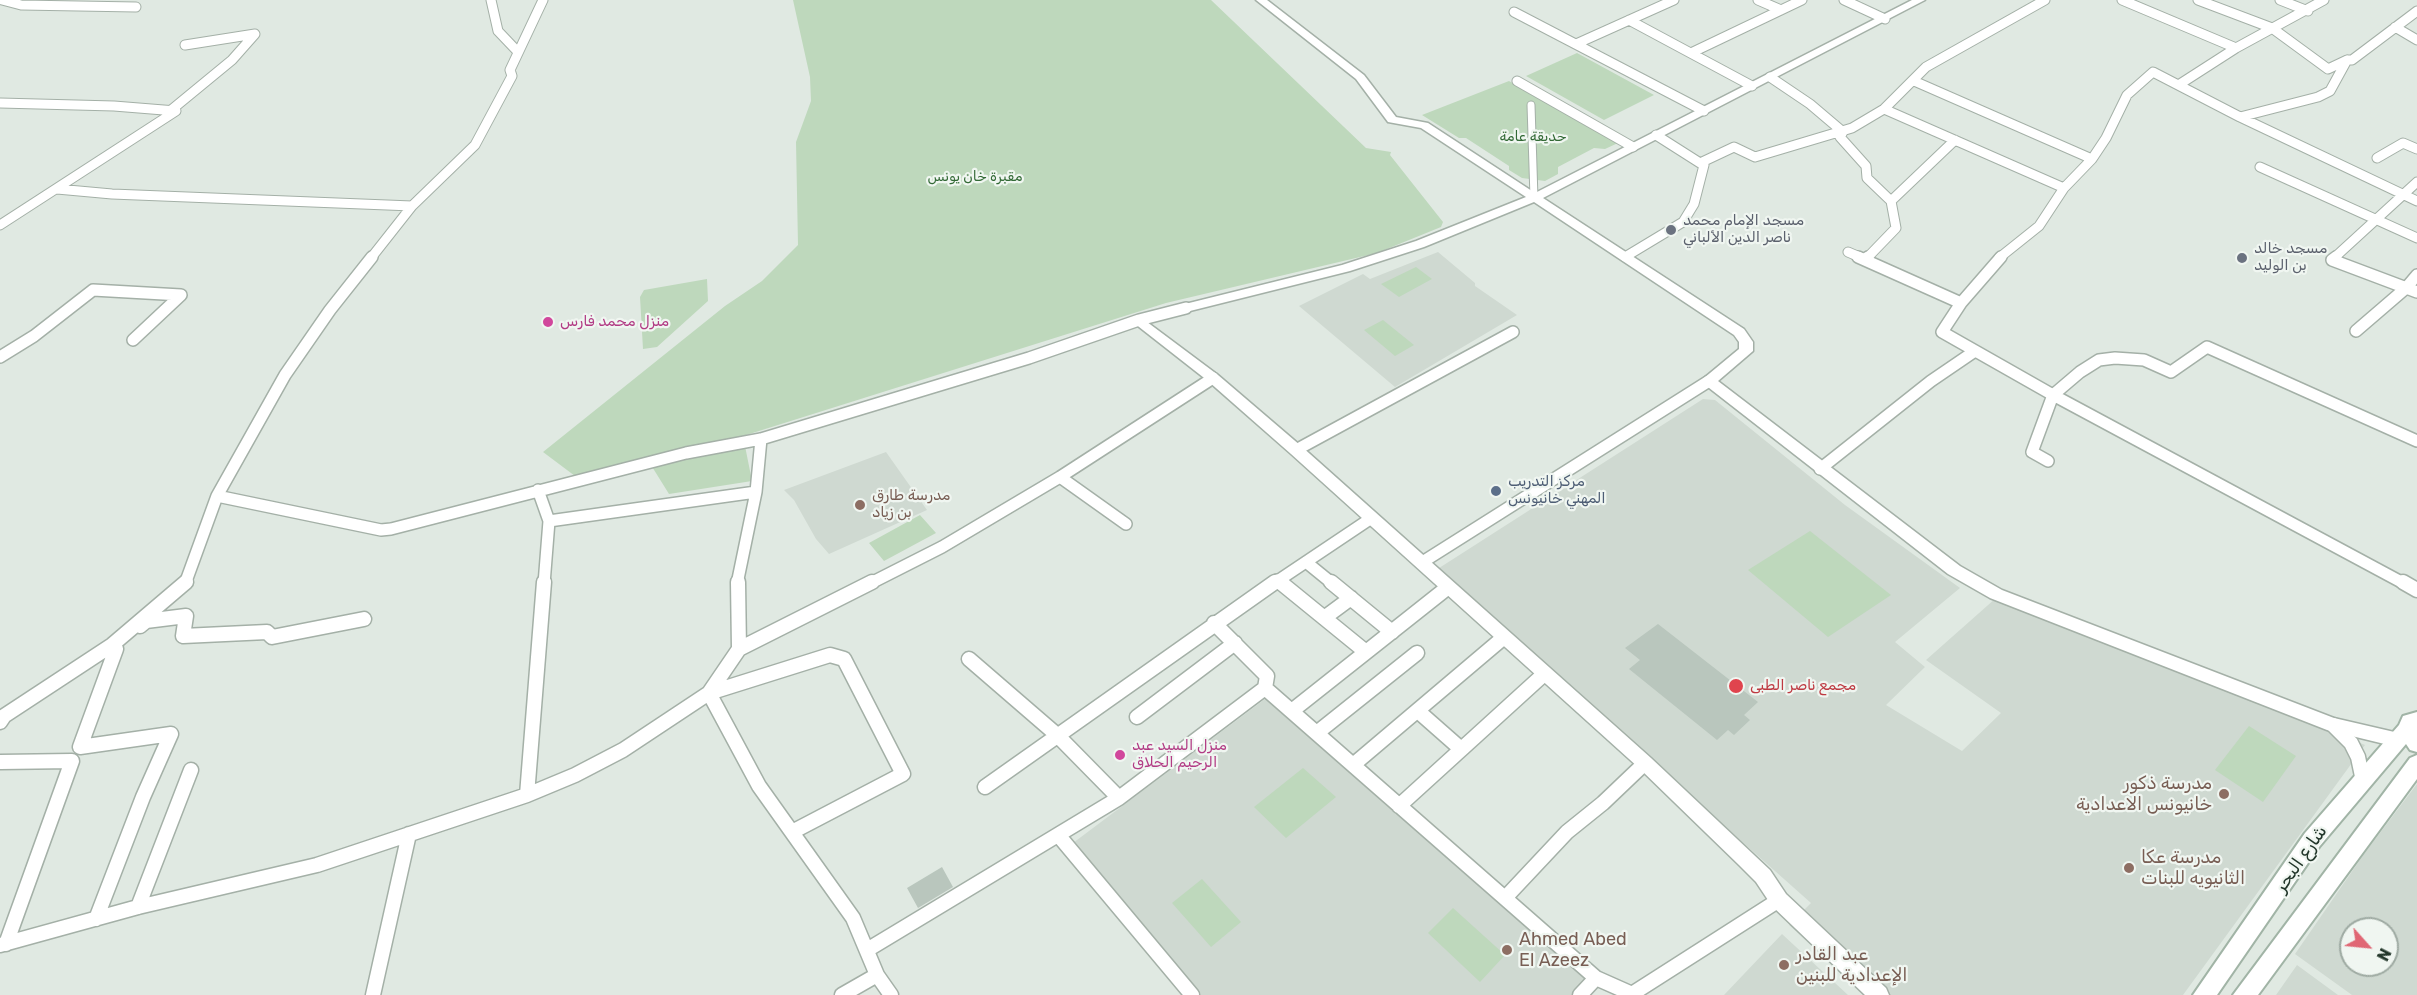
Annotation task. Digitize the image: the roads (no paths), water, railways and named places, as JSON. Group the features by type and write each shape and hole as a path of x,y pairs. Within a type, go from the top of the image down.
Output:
{"main road":[{"name":"شارع البحر","path":"2205,995 2312,840 2362,781 2410,733"},
{"name":"شارع البحر","path":"2244,995 2417,764"}],"street":[{"path":"2,0 21,5 136,7"},
{"path":"491,0 498,31 518,52"},
{"path":"96,919 143,797 171,734 80,747 114,647 186,583 217,496 285,375 330,310 412,206 475,145 512,76 510,70 543,0"},
{"path":"1261,0 1360,77 1392,120 1424,125 1739,332 1746,342 1746,351 1709,381 1421,563"},
{"path":"1576,44 1674,0"},
{"path":"1758,0 1781,10"},
{"path":"1693,52 1802,0"},
{"path":"1844,0 1885,19"},
{"path":"217,496 381,530 483,507 538,490 686,453 761,439 1029,358 1139,320 1346,268 1420,244 1534,198 1920,0"},
{"path":"1700,163 1734,147 1755,157 1843,132 1884,110 1926,67 2045,0"},
{"path":"2122,0 2236,48"},
{"path":"2198,0 2272,28 2328,69 2352,60 2417,11"},
{"path":"2280,0 2308,11"},
{"path":"2180,84 2236,48 2308,11 2324,0"},
{"path":"1514,12 1704,111"},
{"path":"1629,21 1693,52 1752,86"},
{"path":"2395,27 2417,40"},
{"path":"170,111 232,60 255,34 185,45"},
{"path":"2240,117 2318,97 2330,91 2347,60"},
{"path":"2417,201 2240,117 2153,72 2140,81 2123,102 2106,138 2092,159 2064,188 2038,226 2002,255 1961,303 1942,332 2053,395 2106,420 2417,590"},
{"path":"1770,77 1810,104 1843,132"},
{"path":"1517,81 1633,147"},
{"path":"1914,81 2092,159"},
{"path":"0,102 114,106 176,111 0,225"},
{"path":"1531,105 1534,198"},
{"path":"1884,110 2064,188"},
{"path":"1843,132 1840,137 1866,166 1867,178 1891,201 1896,228 1866,259"},
{"path":"1625,257 1683,222 1694,204 1704,165 1656,135"},
{"path":"1891,201 1955,140"},
{"path":"2377,158 2403,143 2417,149"},
{"path":"2260,167 2417,238"},
{"path":"2417,182 2401,194 2332,260 2417,292"},
{"path":"57,189 134,195 412,206"},
{"path":"1848,252 1961,303"},
{"path":"2356,331 2406,288 2417,275"},
{"path":"0,357 34,336 93,290 181,295 133,340"},
{"path":"1139,320 1213,378 1296,450 1543,675 1645,763 1746,859 1779,900 1880,995"},
{"path":"1296,450 1513,332"},
{"path":"2048,461 2032,452 2053,395 2099,360 2144,360 2171,372 2207,347 2417,441"},
{"path":"1820,469 1932,381 1975,351"},
{"path":"709,693 739,649 942,547 1060,477 1213,378"},
{"path":"1709,381 1937,558 1996,594 2333,725 2410,733"},
{"path":"739,649 736,591 756,492 761,439"},
{"path":"1060,477 1126,524"},
{"path":"527,795 549,521 538,490"},
{"path":"549,521 756,492"},
{"path":"985,787 1214,623 1370,519"},
{"path":"1306,562 1392,632"},
{"path":"1277,580 1366,652"},
{"path":"1293,710 1447,588"},
{"path":"1324,618 1351,598"},
{"path":"2,718 114,647 146,621 186,616 183,636 267,632 272,637 364,619"},
{"path":"867,950 1119,798 1265,688 1267,676 1214,623"},
{"path":"1353,765 1419,712 1503,638"},
{"path":"1137,717 1235,643"},
{"path":"1318,732 1417,653"},
{"path":"3,945 138,907 317,865 527,795 575,776 623,750 709,693 830,655 844,659 903,774 792,832"},
{"path":"969,659 1057,735 1119,798"},
{"path":"1399,806 1543,675"},
{"path":"1265,688 1293,710 1596,978 1632,994 1779,900"},
{"path":"709,693 759,786 853,918 877,975 891,995"},
{"path":"1419,712 1461,749"},
{"path":"2333,725 2351,743 2358,757 2362,781"},
{"path":"0,762 72,761 3,945"},
{"path":"1505,898 1567,832 1603,803 1645,763"},
{"path":"138,907 191,770"},
{"path":"373,995 410,834"},
{"path":"1059,836 1192,995"},
{"path":"842,995 877,975"},
{"path":"1580,995 1596,978"}],"place":[{"name":"مسجد الإمام محمد ناصر الدين الألباني","path":"1671,230"},
{"name":"مسجد خالد بن الوليد","path":"2242,258"},
{"name":"منزل محمد فارس","path":"548,322"},
{"name":"مركز التدريب المهني خانيونس","path":"1496,491"},
{"name":"مدرسة طارق بن زياد","path":"860,505"},
{"name":"مجمع ناصر الطبى","path":"1736,686"},
{"name":"منزل السيد عبد الرحيم الحلاق","path":"1120,755"},
{"name":"مدرسة ذكور خانيونس الاعدادية","path":"2224,794"},
{"name":"مدرسة عكا الثانيويه للبنات","path":"2129,868"},
{"name":"Ahmed Abed El Azeez","path":"1507,950"},
{"name":"عبد القادر الإعدادية للبنين","path":"1784,965"}],"park label":[{"name":"حديقة عامة","path":"1533,137"},
{"name":"مقبرة خان يونس","path":"975,177"}]}
